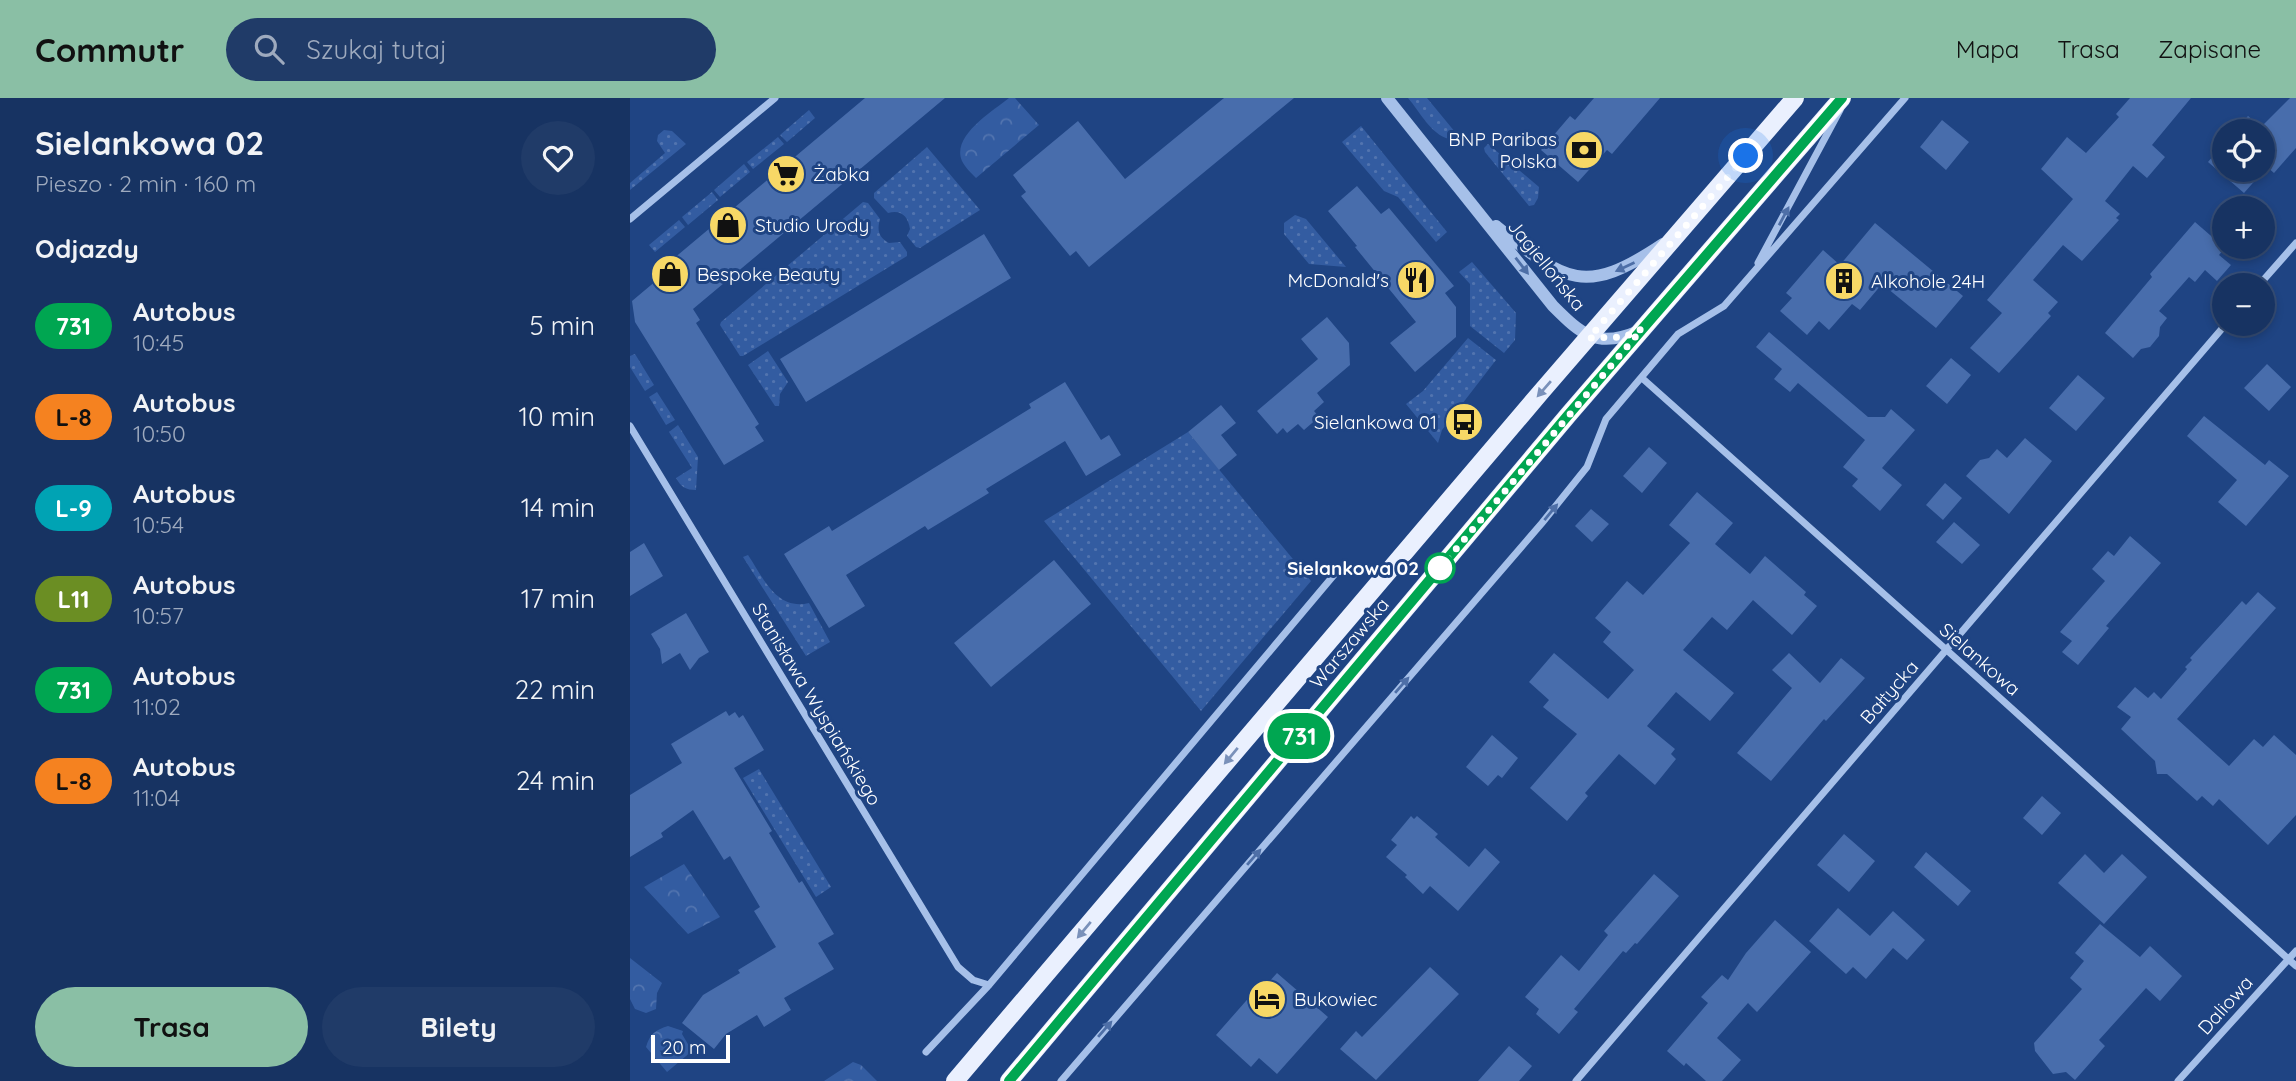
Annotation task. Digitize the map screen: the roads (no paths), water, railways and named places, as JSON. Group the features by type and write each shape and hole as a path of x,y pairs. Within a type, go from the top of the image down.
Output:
{"main road":[{"name":"Warszawska","path":"955,1081 1795,98"},
{"name":"Warszawska","path":"1009,1081 1642,329 1844,98"}],"street":[{"path":"630,219 775,98"},
{"name":"Jagiellońska","path":"1387,98 1553,306 1574,328 1589,338"},
{"path":"1751,276 1844,98"},
{"path":"1061,1081 1557,505 1587,467 1606,419 1678,334 1724,306 1905,98"},
{"name":"Jagiellońska","path":"1480,212 1531,254 1555,270 1577,277 1604,276 1626,267 1680,233"},
{"path":"2270,273 2296,243"},
{"path":"1589,338 1624,337 1642,329"},
{"name":"Bałtycka","path":"1577,1081 2216,336"},
{"name":"Sielankowa","path":"1642,378 2296,966"},
{"name":"Stanisława Wyspiańskiego","path":"630,426 958,967 973,980 989,985"},
{"path":"926,1052 989,985 1334,575"},
{"name":"Daliowa","path":"2178,1081 2296,951"}],"place":[{"name":"BNP Paribas Polska","path":"1584,150"},
{"name":"Żabka","path":"786,174"},
{"name":"Studio Urody","path":"728,225"},
{"name":"Bespoke Beauty","path":"670,274"},
{"name":"McDonald's","path":"1416,280"},
{"name":"Alkohole 24H","path":"1844,281"},
{"name":"Sielankowa 01","path":"1464,422"},
{"name":"Sielankowa 02","path":"1440,568"},
{"name":"Bukowiec","path":"1267,999"}]}
